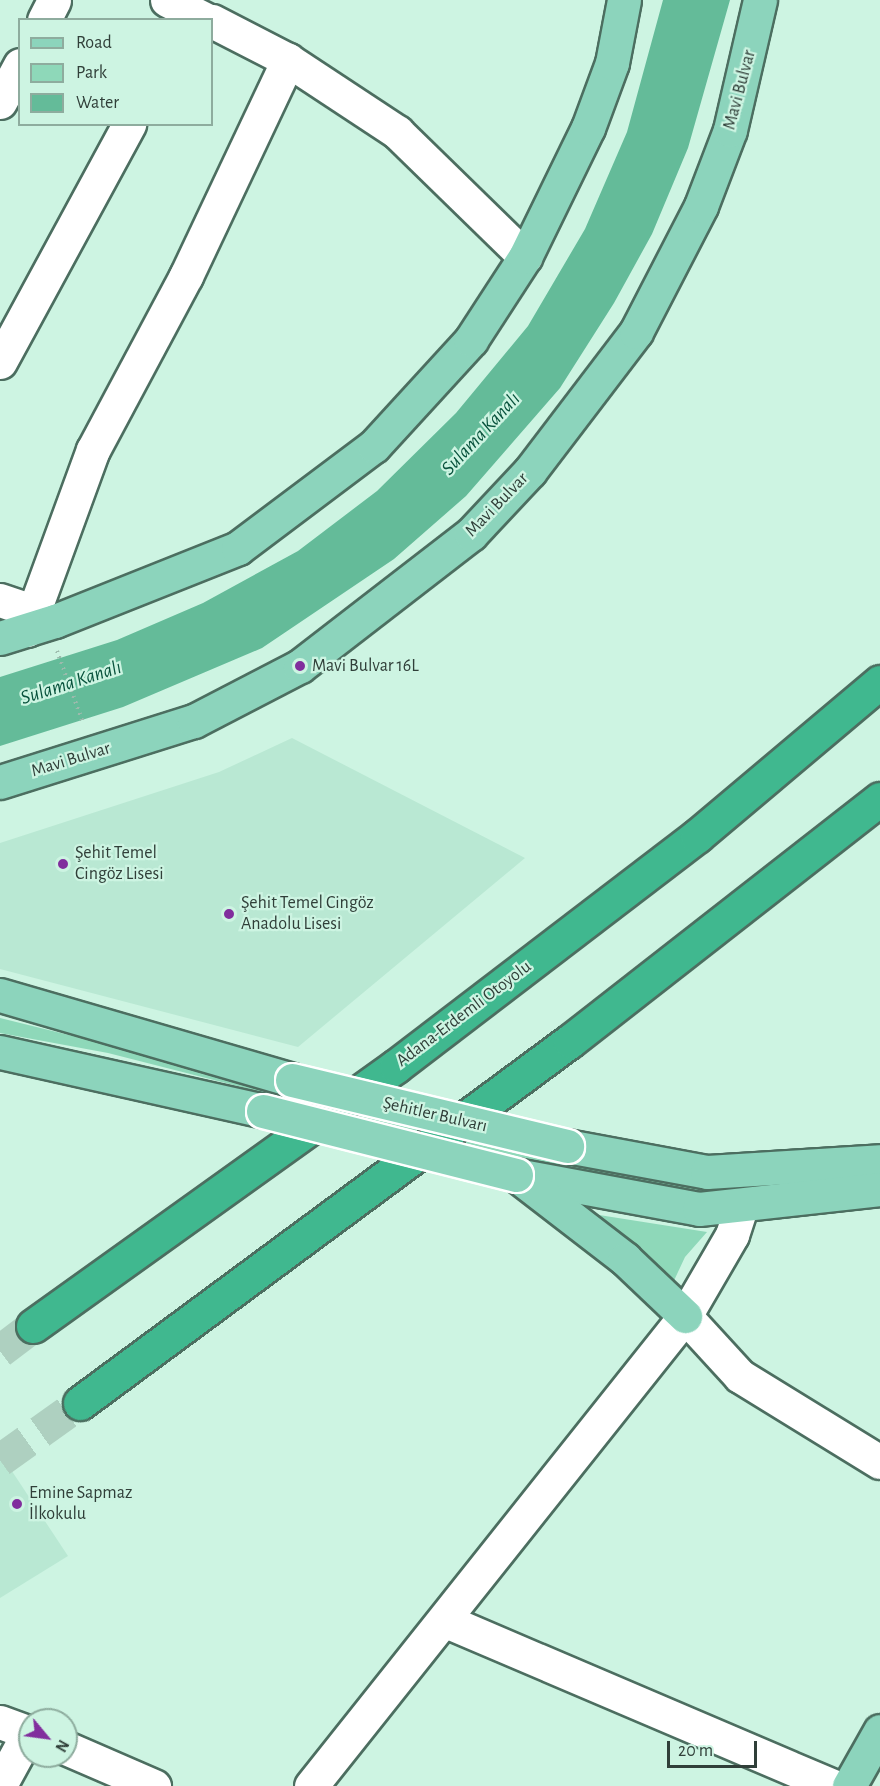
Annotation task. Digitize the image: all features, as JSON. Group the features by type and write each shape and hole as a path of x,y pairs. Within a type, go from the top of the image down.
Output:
{"highway":[{"name":"Adana-Erdemli Otoyolu","path":"33,1326 396,1066 697,836 880,682"},
{"path":"80,1403 570,1041 880,799"}],"main road":[{"path":"29,631 238,548 356,459 471,340 525,257 588,128 612,63 624,0"},
{"name":"Mavi Bulvar","path":"0,782 194,721 300,666 471,534 537,462 636,332 701,206 730,130 760,0"},
{"name":"Şehitler Bulvarı","path":"0,995 292,1080 567,1146 707,1172 880,1161"},
{"name":"Şehitler Bulvarı","path":"0,1052 262,1111 516,1175 699,1209 741,1207 880,1189"},
{"path":"516,1175 625,1259 685,1316"},
{"path":"849,1786 880,1731"}],"street":[{"path":"45,18 54,0"},
{"path":"213,24 288,60 397,132 525,257"},
{"path":"0,600 29,631 93,450 186,276 288,60"},
{"path":"0,102 18,69"},
{"path":"0,362 128,126"},
{"path":"319,1784 685,1316 732,1235 741,1207"},
{"path":"685,1316 741,1376 880,1462"},
{"path":"446,1621 832,1786"},
{"path":"0,1785 18,1735"},
{"path":"78,1753 154,1786"}],"path":[{"path":"29,631 86,731"}],"shaded area":[{"name":"Şehit Temel Cingöz Anadolu Lisesi","path":"292,738 525,858 298,1047 0,969 0,843 219,772"},
{"name":"Emine Sapmaz İlkokulu","path":"0,1453 68,1556 0,1598"}],"green space":[{"path":"0,1018 673,1184 880,1173 727,1192 671,1189 527,1160 108,1053 0,1033"},
{"path":"580,1212 707,1232 685,1257 671,1287"}],"water":[{"name":"Sulama Kanalı","path":"663,0 730,0 688,148 652,234 614,303 560,388 466,496 394,559 262,648 123,707 0,746 0,677 117,640 203,603 298,551 377,491 456,413 528,326 585,229 627,132"}],"tunnel":[{"path":"0,1351 33,1326"},
{"path":"0,1460 80,1403"}],"place":[{"name":"Mavi Bulvar 16L","path":"300,666"},
{"name":"Şehit Temel Cingöz Lisesi","path":"63,864"},
{"name":"Şehit Temel Cingöz Anadolu Lisesi","path":"229,914"},
{"name":"Emine Sapmaz İlkokulu","path":"17,1504"}]}
